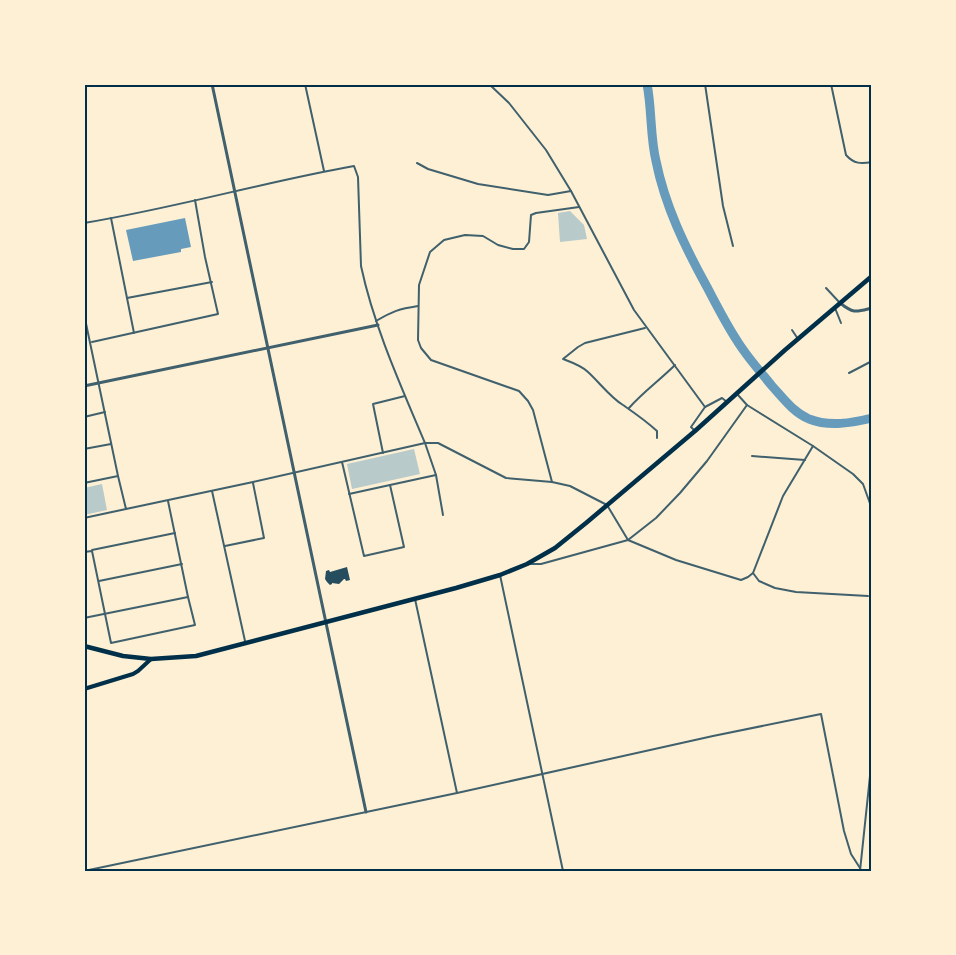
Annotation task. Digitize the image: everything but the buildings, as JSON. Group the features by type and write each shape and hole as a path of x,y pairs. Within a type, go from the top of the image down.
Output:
{"highway":[{"path":"84,646 123,656 150,659 196,656 415,599 500,575 527,564 555,548 607,505 872,276"}],"main road":[{"path":"84,689 138,672 150,659"}],"street":[{"path":"212,84 366,812"},
{"path":"305,84 324,171"},
{"path":"489,84 509,103 546,150 571,191 634,310 705,408"},
{"path":"705,84 723,206 733,246"},
{"path":"831,84 846,155 856,163 872,162"},
{"path":"417,163 428,169 477,184 548,195 571,191"},
{"path":"84,222 354,166 358,177 361,266 364,281 377,323 436,475 443,515"},
{"path":"90,342 218,314 195,200"},
{"path":"552,482 537,424 528,400 519,391 431,360 421,348 418,340 419,285 430,252 444,240 465,234 483,236 498,245 524,249 529,242 531,215 579,207"},
{"path":"111,218 134,333"},
{"path":"127,298 212,282"},
{"path":"826,288 851,312 872,308"},
{"path":"84,386 377,323 387,313 419,306"},
{"path":"835,308 841,323"},
{"path":"84,314 126,509"},
{"path":"647,328 585,343 563,359 587,371 596,382 657,431 657,438"},
{"path":"792,330 798,339"},
{"path":"849,373 872,361"},
{"path":"629,408 675,365"},
{"path":"739,391 747,405 853,474 863,484 872,508"},
{"path":"383,453 373,404 405,396"},
{"path":"695,431 691,426 705,408 722,398 727,402"},
{"path":"527,564 541,564 628,540 656,518 680,494 747,405"},
{"path":"84,417 105,412"},
{"path":"84,518 425,443 438,443 506,478 570,486 607,505 628,540 676,560 741,580 753,573 783,496 813,446"},
{"path":"84,449 111,444"},
{"path":"752,456 805,460"},
{"path":"342,462 364,556 404,547 390,485"},
{"path":"349,494 436,475"},
{"path":"84,483 118,476"},
{"path":"225,546 264,538 253,482"},
{"path":"212,491 246,644"},
{"path":"92,551 111,643 195,625 167,500"},
{"path":"84,552 175,533"},
{"path":"98,581 182,564"},
{"path":"753,573 759,581 775,588 796,592 868,596"},
{"path":"500,575 563,871"},
{"path":"84,618 188,597"},
{"path":"415,599 457,793"},
{"path":"84,870 457,793 820,714 844,831 851,854 860,869"},
{"path":"860,869 872,757"}],"shaded area":[{"path":"570,211 584,225 587,239 560,242 558,213"},
{"path":"414,449 420,474 352,489 347,464"},
{"path":"102,484 107,510 84,515 84,488"}],"water":[{"path":"185,218 191,247 181,249 181,252 133,261 126,230"}],"waterway":[{"path":"647,84 654,152 670,210 691,257 724,320 740,345 780,395 803,416 832,424 872,418"}]}
